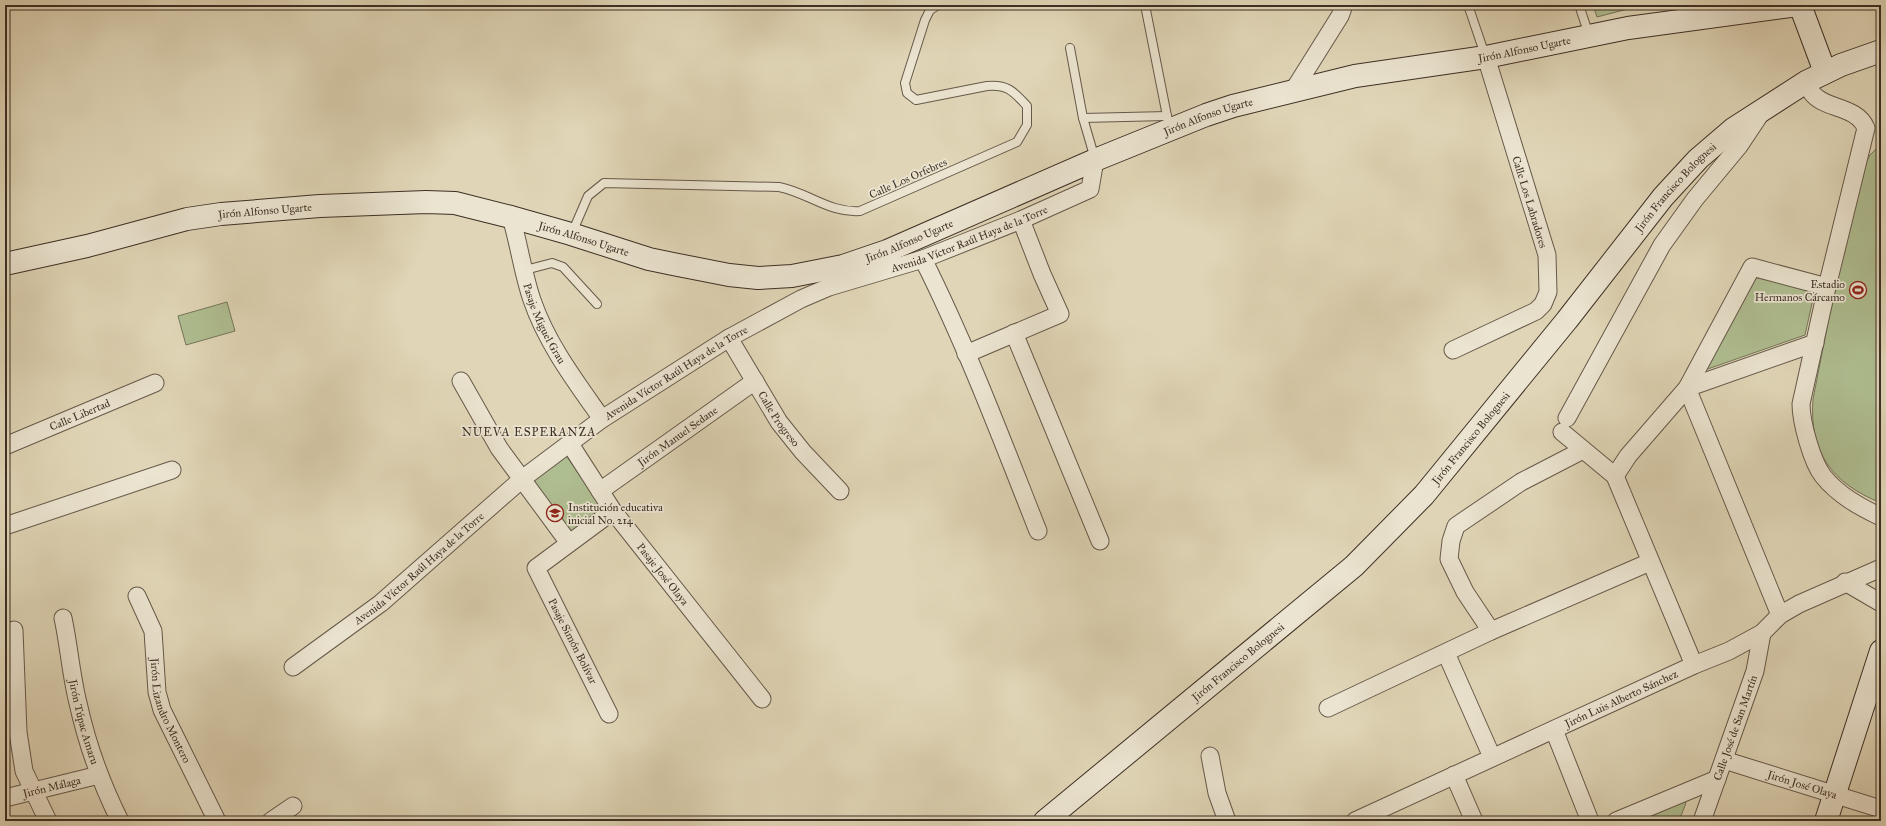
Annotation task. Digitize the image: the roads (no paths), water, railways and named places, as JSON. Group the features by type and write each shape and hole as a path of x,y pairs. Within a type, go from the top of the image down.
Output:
{"main road":[{"name":"Jirón Alfonso Ugarte","path":"5,264 87,246 187,219 221,214 313,207 426,202 455,203 571,234 649,259 729,275 758,278 792,276 820,272 843,266 891,259 1169,123 1355,76 1486,57 1590,37 1628,28 1799,5"},
{"path":"1799,5 1816,77"},
{"name":"Jirón Francisco Bolognesi","path":"1045,821 1354,566 1424,495 1567,320 1663,197 1704,154 1733,129 1764,108 1816,77 1855,59 1881,51"},
{"path":"1826,821 1881,650"}],"street":[{"path":"1293,91 1340,16 1344,5"},
{"name":"Calle Los Labradores","path":"1453,350 1536,311 1543,304 1548,292 1547,255 1486,57"},
{"path":"1816,77 1813,94 1826,102 1844,109 1863,121 1866,128 1827,287 1801,404 1801,415 1808,442 1823,476 1856,505 1881,517"},
{"path":"1694,665 1615,476 1583,450 1565,425 1662,245 1695,199 1739,146 1764,108"},
{"name":"Avenida Víctor Raúl Haya de la Torre","path":"293,667 381,603 522,479 602,419 729,338 801,299 891,259 923,259 1021,220 1090,189 1095,160"},
{"name":"Pasaje Miguel Grau","path":"511,217 532,300 551,341 566,368 602,419"},
{"path":"966,354 1060,314 1042,274 1021,220"},
{"path":"923,259 993,416 1038,531"},
{"path":"1615,476 1628,456 1686,388 1752,267 1827,287"},
{"path":"1014,333 1100,542"},
{"name":"Calle Progreso","path":"729,338 780,422 803,452 840,491"},
{"path":"1686,388 1815,343"},
{"path":"461,381 499,448 569,543 614,511"},
{"name":"Jirón Manuel Sedane","path":"600,491 755,381"},
{"name":"Calle Libertad","path":"5,446 155,383"},
{"path":"1686,388 1780,615"},
{"name":"Pasaje José Olaya","path":"570,444 614,511 762,699"},
{"path":"1491,631 1465,592 1449,559 1451,541 1456,526 1520,482 1583,450"},
{"path":"5,526 172,470"},
{"name":"Pasaje Simón Bolívar","path":"569,543 536,568 609,714"},
{"path":"1328,708 1491,631 1650,562"},
{"name":"Jirón Luis Alberto Sánchez","path":"1355,821 1694,665 1729,651 1762,633 1780,615 1845,582 1881,568"},
{"path":"1845,582 1881,603"},
{"name":"Jirón Lizandro Montero","path":"137,596 153,631 157,692 162,710 217,821"},
{"name":"Jirón Túpac Amaru","path":"63,618 77,702 89,747 99,775 120,821"},
{"path":"14,630 18,732 24,771 48,821"},
{"name":"Calle José de San Martín","path":"1702,821 1755,671 1762,633"},
{"path":"1446,653 1492,757"},
{"path":"1554,730 1590,821"},
{"path":"1210,756 1219,799 1227,821"},
{"name":"Jirón José Olaya","path":"1724,760 1881,809"},
{"name":"Jirón Málaga","path":"5,798 99,775"},
{"path":"1454,775 1474,821"},
{"path":"1616,821 1717,780"},
{"path":"271,821 293,806"}],"lane":[{"name":"Calle Los Orfebres","path":"571,234 588,196 604,183 779,187 795,190 833,209 846,212 860,211 1017,142 1026,125 1028,106 1013,91 999,85 987,86 916,100 907,93 905,83 925,20 930,10 938,5"},
{"path":"1083,118 1169,123 1145,5"},
{"name":"Calle Los Labradores","path":"1468,5 1486,57"},
{"path":"1579,5 1590,37"},
{"path":"1070,48 1083,118 1095,160"},
{"path":"525,270 552,263 563,267 597,304"}],"place":[{"name":"Estadio Hermanos Cárcamo","path":"1858,290"},
{"name":"Institución educativa inicial No. 214","path":"555,513"}],"district":[{"name":"NUEVA ESPERANZA","path":"529,432"}]}
